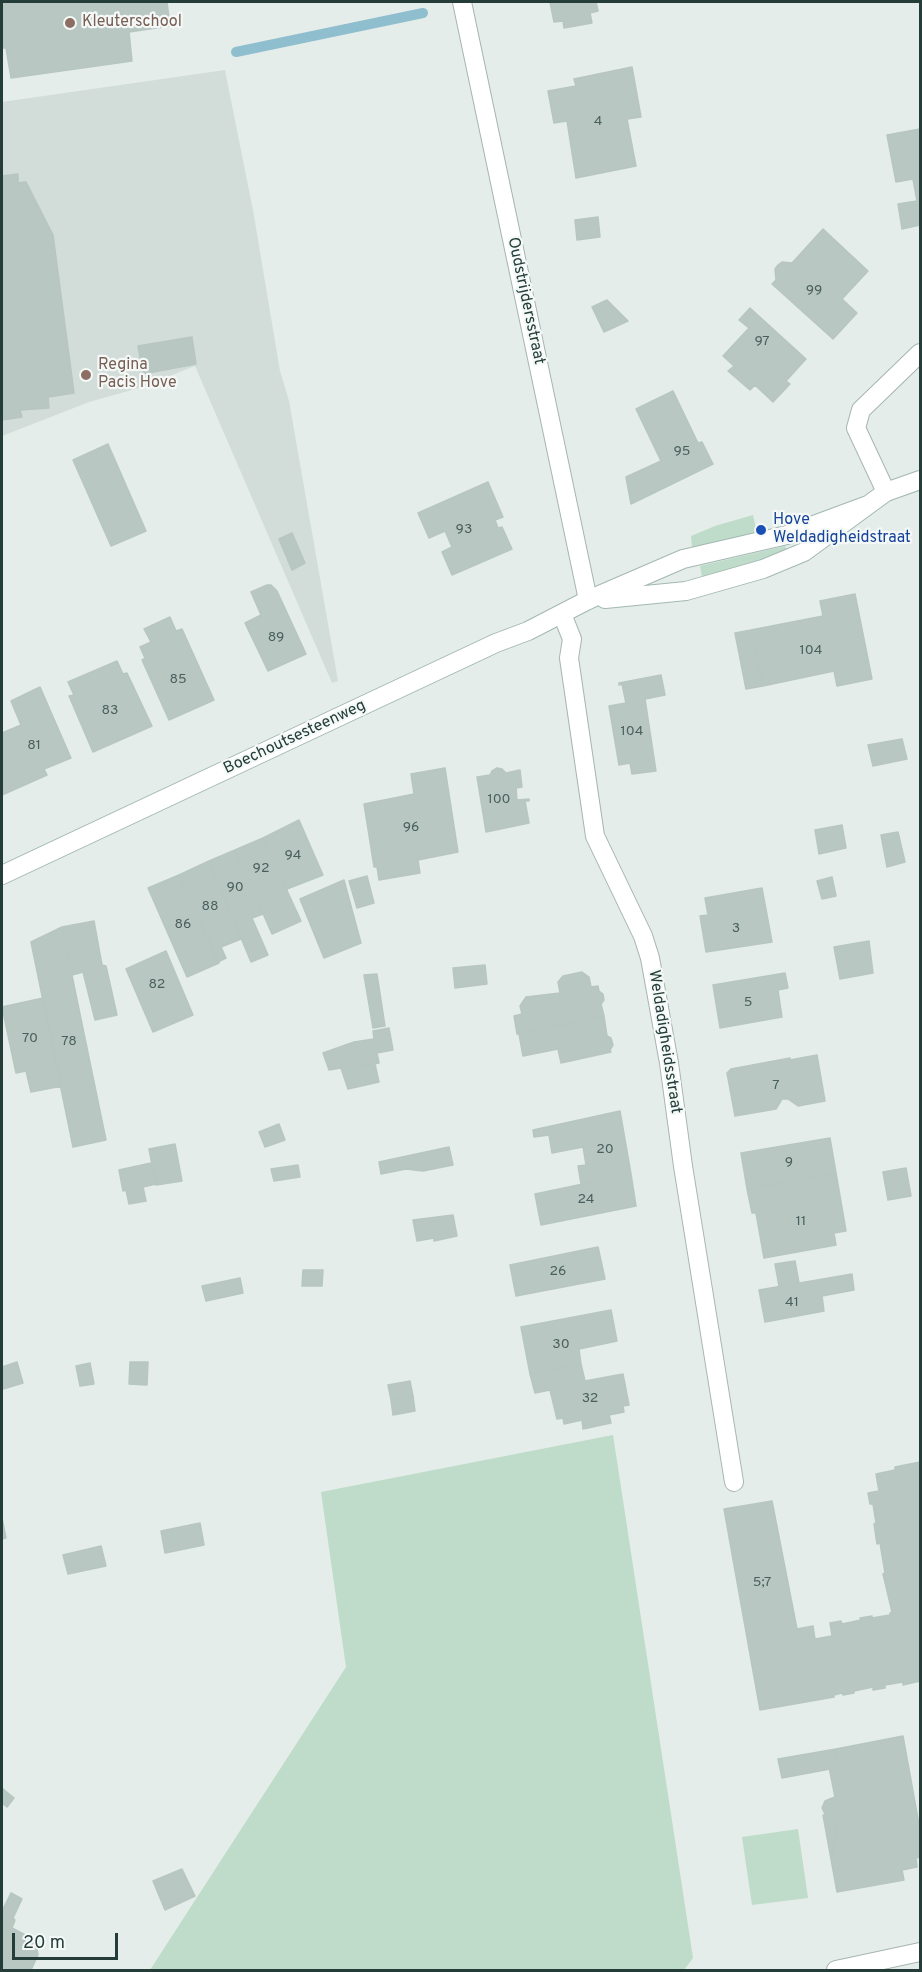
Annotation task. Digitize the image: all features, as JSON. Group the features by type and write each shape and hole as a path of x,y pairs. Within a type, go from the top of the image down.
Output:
{"street":[{"name":"Oudstrijdersstraat","path":"462,2 588,600"},
{"path":"886,492 856,428 861,410 921,352"},
{"name":"Boechoutsesteenweg","path":"588,600 687,591 763,569 804,552 886,492 921,480"},
{"name":"Boechoutsesteenweg","path":"2,875 496,643 528,631 588,600 683,559 787,535 868,505"},
{"path":"683,559 687,591"},
{"name":"Weldadigheidsstraat","path":"562,615 572,639 569,658 595,836 643,936 650,958 669,1063 685,1178 734,1482"},
{"path":"836,1971 921,1952"}],"shaded area":[{"name":"Regina Pacis Hove","path":"225,70 253,210 280,371 289,401 338,681 332,683 195,366 139,388 89,402 2,436 2,102"}],"green space":[{"path":"753,515 757,533 692,547 691,536"},
{"path":"785,546 787,550 752,565 702,577 700,566"},
{"path":"613,1435 693,1958 684,1970 150,1970 346,1667 321,1492"},
{"path":"798,1829 808,1898 752,1905 742,1837"}],"building":[{"path":"2,2 167,2 170,26 129,32 132,61 11,78 6,48 2,48"},
{"path":"550,2 596,2 598,11 590,13 592,23 564,28 563,21 554,22"},
{"path":"632,67 641,117 627,119 636,166 576,178 567,121 554,123 548,91 576,86 574,79"},
{"path":"920,129 920,225 902,229 898,204 917,201 913,179 896,182 887,135"},
{"path":"18,174 18,183 26,182 53,235 74,393 48,397 49,408 20,410 22,417 2,420 2,176"},
{"path":"598,217 600,237 577,240 575,220"},
{"path":"823,229 868,271 842,299 857,313 833,339 772,284 776,280 775,269 778,265 782,262 792,263"},
{"path":"607,300 628,321 604,332 592,307"},
{"path":"750,308 806,359 786,381 790,384 773,402 755,385 750,390 728,371 734,366 723,356 749,328 739,320"},
{"path":"192,337 196,364 143,374 138,346"},
{"path":"673,391 698,443 702,442 713,464 631,504 626,477 661,461 636,409"},
{"path":"108,444 146,531 111,546 73,460"},
{"path":"488,482 503,517 495,520 498,528 502,527 512,549 452,575 442,552 452,547 445,531 429,538 418,513"},
{"path":"292,533 305,563 292,570 279,539"},
{"path":"271,585 277,591 306,654 268,671 245,623 261,615 251,592"},
{"path":"855,594 872,679 837,686 834,671 763,686 751,630 823,616 820,601"},
{"path":"170,617 176,631 182,629 214,700 169,720 142,660 145,658 140,647 151,642 144,629"},
{"path":"751,630 763,686 746,689 735,633"},
{"path":"117,661 123,674 127,673 152,726 93,752 69,696 74,695 68,682"},
{"path":"661,675 665,695 645,699 656,771 632,774 630,763 619,765 609,706 626,703 622,684 619,685 619,683"},
{"path":"40,687 71,758 44,769 47,775 2,795 2,733 21,725 11,701"},
{"path":"902,739 907,759 873,766 868,745"},
{"path":"445,768 458,852 418,860 420,873 379,880 377,867 374,867 364,804 414,794 411,774"},
{"path":"497,768 506,773 520,770 522,787 516,788 517,800 529,799 525,801 529,823 486,832 477,777 490,775"},
{"path":"299,820 323,875 287,889 263,838"},
{"path":"842,825 846,848 819,854 815,830"},
{"path":"898,832 905,862 887,867 881,835"},
{"path":"263,838 301,921 272,934 235,850"},
{"path":"235,850 263,914 252,918 268,955 251,962 209,861"},
{"path":"209,861 241,939 221,947 226,958 218,962 179,875"},
{"path":"179,875 219,963 187,977 148,888"},
{"path":"367,876 374,903 357,908 349,881"},
{"path":"832,877 836,896 822,899 817,881"},
{"path":"344,880 361,943 324,958 300,899"},
{"path":"762,888 772,942 706,952 700,916 708,915 705,898"},
{"path":"94,921 102,965 106,966 117,1015 95,1020 83,972 72,975 62,927"},
{"path":"62,927 106,1140 73,1147 31,942"},
{"path":"869,941 873,973 840,979 834,947"},
{"path":"166,951 193,1015 153,1032 126,969"},
{"path":"485,965 487,984 455,988 453,968"},
{"path":"582,972 589,977 591,987 598,986 599,991 603,994 604,1000 601,1004 604,1016 517,1034 514,1016 522,1014 520,1006 526,997 560,993 558,982 563,976"},
{"path":"785,973 788,988 778,990 782,1017 720,1028 713,985"},
{"path":"377,974 385,1026 373,1028 364,975"},
{"path":"43,998 62,1086 31,1092 26,1071 16,1073 2,1007"},
{"path":"604,1016 607,1036 611,1038 613,1045 611,1052 561,1063 558,1049 523,1056 519,1034"},
{"path":"389,1028 393,1050 377,1053 379,1063 364,1066 354,1042 374,1039 373,1031"},
{"path":"354,1042 364,1066 342,1071 341,1068 329,1070 323,1053"},
{"path":"817,1055 825,1101 798,1106 788,1099 782,1099 776,1109 735,1116 727,1073 731,1069"},
{"path":"375,1064 379,1082 348,1089 342,1071"},
{"path":"620,1111 631,1174 581,1184 578,1166 586,1165 583,1147 552,1153 549,1135 534,1137 533,1130"},
{"path":"279,1124 285,1140 265,1147 259,1132"},
{"path":"830,1138 836,1173 747,1189 741,1153"},
{"path":"175,1144 182,1181 156,1185 149,1149"},
{"path":"449,1147 453,1165 423,1171 406,1169 381,1174 379,1162"},
{"path":"151,1163 156,1184 143,1187 146,1201 129,1204 126,1190 123,1191 119,1170"},
{"path":"298,1165 300,1177 274,1181 271,1169"},
{"path":"906,1168 911,1196 888,1200 883,1172"},
{"path":"836,1173 846,1231 834,1233 836,1245 764,1258 756,1213 752,1213 747,1189"},
{"path":"631,1174 636,1206 541,1225 535,1194"},
{"path":"453,1215 457,1236 434,1241 434,1238 417,1241 413,1220"},
{"path":"598,1247 605,1279 516,1296 510,1265"},
{"path":"795,1261 799,1283 779,1286 775,1264"},
{"path":"303,1270 323,1270 322,1286 302,1286"},
{"path":"852,1274 854,1290 822,1296 824,1311 765,1322 759,1290"},
{"path":"240,1278 243,1293 206,1301 202,1286"},
{"path":"611,1310 617,1341 579,1349 581,1364 530,1374 521,1327"},
{"path":"17,1362 23,1383 3,1389 2,1367"},
{"path":"130,1362 148,1362 147,1385 129,1384"},
{"path":"90,1363 94,1384 80,1386 76,1366"},
{"path":"581,1364 585,1381 623,1374 629,1405 623,1406 624,1412 609,1415 611,1423 583,1429 582,1420 564,1424 563,1418 557,1419 550,1390 535,1393 530,1374"},
{"path":"410,1381 413,1396 391,1400 388,1385"},
{"path":"413,1396 415,1411 393,1415 391,1400"},
{"path":"920,1462 920,1681 903,1685 903,1682 885,1685 885,1688 873,1690 873,1687 854,1691 854,1693 843,1695 842,1693 834,1697 760,1710 724,1509 772,1501 797,1629 813,1626 815,1639 832,1636 830,1623 841,1621 842,1624 861,1620 860,1618 890,1615 892,1612 883,1574 885,1573 880,1543 877,1544 873,1504 870,1504 868,1493 879,1491 876,1474"},
{"path":"2,1518 6,1538 2,1539"},
{"path":"200,1523 204,1545 165,1553 161,1531"},
{"path":"101,1546 106,1566 68,1574 63,1555"},
{"path":"903,1736 920,1830 920,1857 916,1858 917,1867 902,1870 904,1880 837,1892 831,1859 836,1834 834,1820 827,1818 822,1808 825,1801 835,1797 829,1767 838,1766 836,1749"},
{"path":"836,1749 838,1766 782,1778 778,1759"},
{"path":"2,1788 14,1798 7,1807 2,1803"},
{"path":"823,1815 834,1821 836,1834 831,1859"},
{"path":"182,1869 195,1896 165,1910 153,1881"},
{"path":"11,1893 22,1899 13,1918 15,1920 12,1928 31,1938 37,1949 38,1955 31,1970 2,1970 2,1911"}],"waterway":[{"path":"236,52 423,13"}],"place":[{"name":"Kleuterschool","path":"70,23"},
{"name":"Regina Pacis Hove","path":"86,375"},
{"name":"Hove Weldadigheidstraat","path":"761,530"}]}
